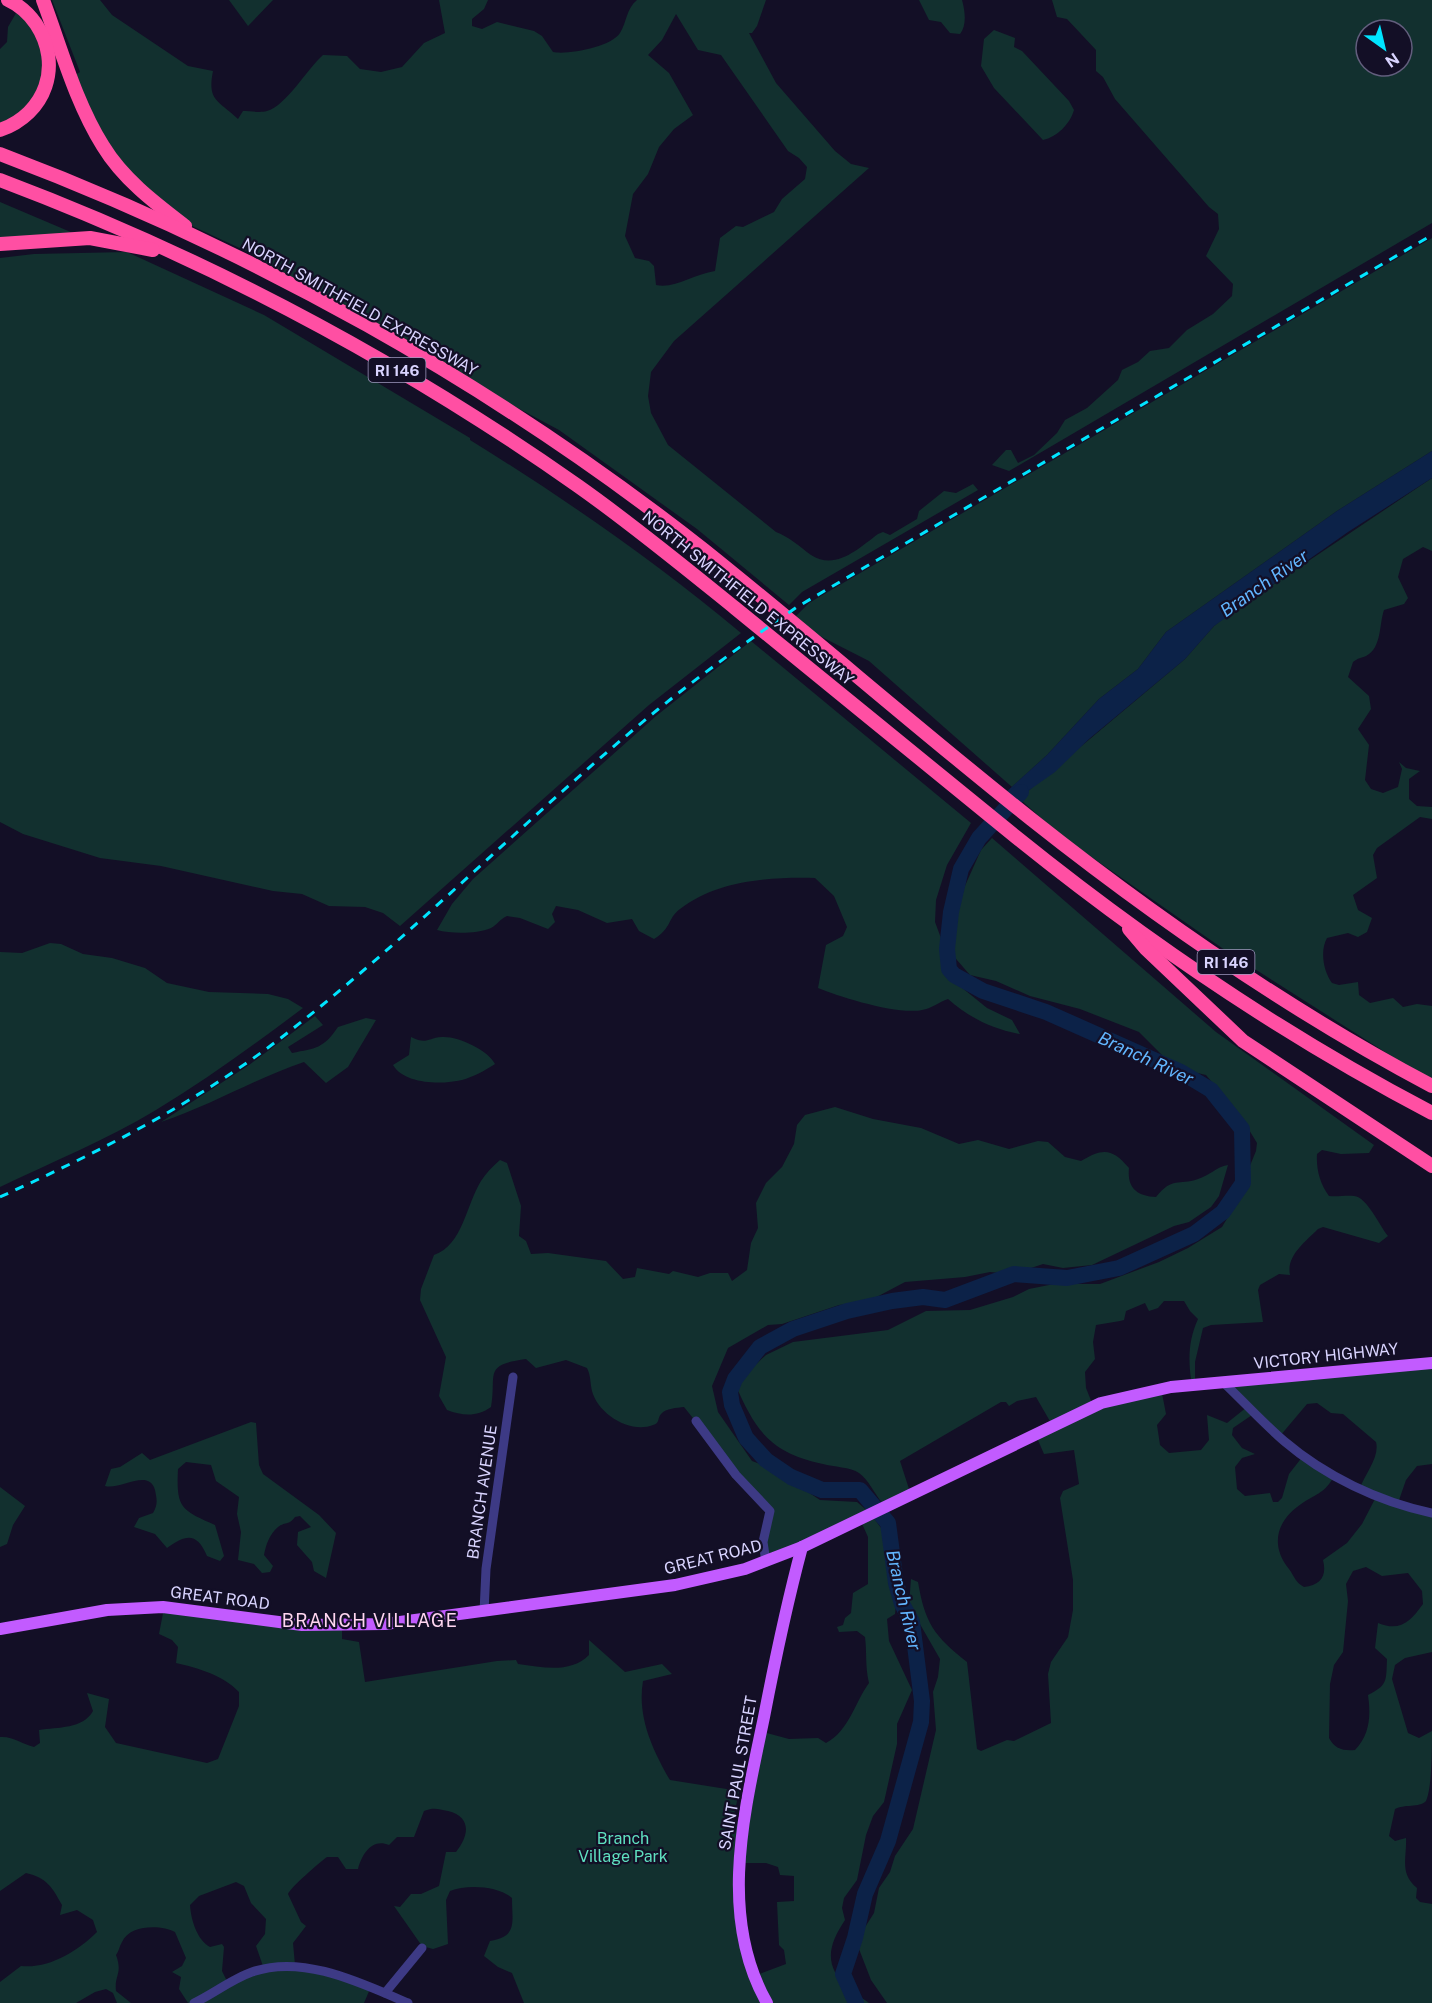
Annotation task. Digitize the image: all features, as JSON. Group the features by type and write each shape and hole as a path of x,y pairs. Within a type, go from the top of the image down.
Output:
{"highway":[{"path":"0,130 20,121 36,106 46,87 50,69 49,52 41,31 25,11 8,0"},
{"path":"43,0 85,111 104,147 144,194 201,239"},
{"name":"NORTH SMITHFIELD EXPRESSWAY","path":"0,154 201,239 288,281 436,366 598,472 704,551 1032,820 1184,933 1253,980 1372,1053 1432,1086"},
{"name":"NORTH SMITHFIELD EXPRESSWAY","path":"0,180 112,224 189,260 336,334 443,397 580,487 636,529 1017,838 1112,910 1245,1003 1380,1086 1432,1113"},
{"path":"0,244 90,238 121,243 189,260"},
{"path":"1112,910 1146,949 1243,1041 1432,1166"}],"main road":[{"name":"VICTORY HIGHWAY","path":"1224,1383 1362,1367 1432,1363"},
{"name":"GREAT ROAD","path":"0,1629 107,1610 163,1607 293,1624 336,1626 385,1624 675,1585 766,1562 802,1547 1101,1403 1171,1387 1224,1383"},
{"name":"SAINT PAUL STREET","path":"767,2003 748,1955 742,1926 741,1838 786,1608 802,1547"}],"street":[{"name":"BRANCH AVENUE","path":"484,1611 486,1569 513,1377"},
{"path":"1224,1383 1284,1441 1322,1468 1391,1502 1432,1513"},
{"path":"696,1421 736,1475 770,1511 763,1542 766,1562"},
{"path":"385,1993 422,1948"},
{"path":"194,2003 251,1972 299,1966 385,1993 408,2003"}],"green space":[{"path":"52,0 100,0 112,15 188,66 213,71 213,94 238,119 243,111 264,112 282,102 323,55 347,56 360,69 381,72 402,67 424,43 445,33 439,0 488,0 484,9 472,19 472,26 482,29 497,22 534,31 542,36 553,52 560,53 589,49 615,38 620,33 631,7 637,0 766,0 757,26 752,33 749,33 776,83 835,151 851,164 869,168 674,341 651,372 648,396 651,413 668,445 776,532 820,559 838,559 847,556 878,534 883,532 890,535 917,519 919,511 944,491 956,493 973,484 978,490 802,592 789,605 697,529 559,430 497,397 246,251 177,219 116,164 74,76 80,72","holes":["676,14 698,50 721,55 788,151 807,167 805,179 782,199 774,212 743,227 736,226 720,238 715,271 670,285 656,285 654,266 649,261 635,258 625,236 633,194 648,174 659,147 674,129 693,115 669,73 648,55 662,40"]},
{"path":"229,0 273,0 248,26"},
{"path":"919,0 962,0 965,13 960,34 950,33 941,22 929,20"},
{"path":"1052,0 1432,0 1432,223 1009,471 992,465 1006,450 1011,450 1018,463 1034,455 1057,433 1065,420 1087,408 1118,380 1122,370 1138,362 1150,351 1169,348 1187,330 1213,314 1232,296 1233,284 1206,256 1219,229 1218,214 1209,207 1115,99 1103,77 1096,71 1096,50 1067,19 1057,17"},
{"path":"19,8 33,19 49,84 0,131 0,49 7,42 8,27"},
{"path":"994,30 1015,38 1014,47 1022,51 1069,101 1074,110 1072,115 1062,129 1053,136 1043,140 994,88 981,66 984,39"},
{"path":"0,202 73,233 0,240"},
{"path":"1432,238 1432,451 1337,511 1166,632 1138,669 1099,699 1047,755 1012,787 869,661 814,633 796,616 809,603"},
{"path":"127,252 264,315 470,438 609,532 741,633 649,705 400,926 383,913 365,907 329,906 302,894 273,891 161,866 100,858 23,834 0,822 0,258 34,254"},
{"path":"1432,478 1432,551 1423,547 1403,559 1398,577 1408,598 1404,604 1384,610 1375,647 1366,656 1353,662 1348,677 1369,696 1371,709 1358,729 1369,745 1365,780 1371,789 1383,793 1398,787 1402,769 1399,762 1406,768 1420,771 1409,779 1409,799 1417,806 1432,807 1432,819 1420,817 1377,848 1373,855 1377,878 1353,895 1358,910 1372,918 1367,932 1358,937 1348,933 1327,938 1323,954 1326,973 1332,983 1339,985 1358,982 1359,995 1370,1003 1393,998 1403,1007 1417,1004 1432,1006 1432,1082 1222,948 1060,835 1021,800 1028,791 1185,659 1214,626 1228,615"},
{"path":"751,641 971,823 947,865 936,900 935,922 945,949 945,974 987,1008 1012,1020 1020,1034 982,1022 948,999 925,1009 898,1010 854,1000 818,988 826,945 843,936 847,927 834,896 815,878 780,878 744,882 711,892 680,909 664,931 654,939 639,931 632,919 607,923 578,910 556,906 552,914 555,922 548,929 520,918 507,916 491,928 478,931 457,933 437,930 452,904 473,879 656,716"},
{"path":"992,838 1216,1032 1374,1145 1369,1153 1341,1154 1322,1150 1317,1154 1317,1165 1321,1181 1329,1196 1351,1196 1364,1201 1388,1236 1379,1243 1323,1227 1318,1229 1302,1244 1294,1256 1290,1275 1279,1274 1260,1285 1258,1290 1263,1322 1211,1325 1203,1328 1195,1362 1195,1380 1191,1379 1190,1356 1191,1341 1198,1319 1184,1301 1164,1301 1158,1308 1149,1311 1145,1303 1126,1311 1124,1320 1096,1325 1093,1342 1095,1359 1085,1372 1086,1388 1092,1403 1161,1388 1166,1414 1157,1425 1160,1445 1169,1453 1201,1450 1209,1440 1207,1415 1227,1423 1247,1407 1228,1385 1432,1363 1432,1464 1417,1466 1406,1480 1398,1503 1432,1515 1432,1652 1405,1658 1395,1665 1392,1679 1408,1733 1419,1738 1432,1731 1431,1778 1426,1801 1395,1809 1389,1836 1395,1841 1406,1838 1406,1871 1417,1888 1416,1898 1420,1902 1432,1904 1432,2003 887,2003 871,1980 859,1949 862,1932 874,1913 879,1888 890,1872 895,1856 913,1829 936,1730 933,1692 940,1659 909,1605 911,1579 918,1582 924,1608 933,1628 946,1644 967,1662 977,1749 981,1751 1007,1740 1014,1741 1051,1723 1048,1674 1051,1662 1068,1637 1073,1610 1073,1580 1060,1498 1063,1491 1079,1484 1074,1450 1044,1454 1034,1431 1051,1423 1036,1397 1017,1401 1009,1406 1006,1402 1001,1402 900,1461 910,1492 882,1503 865,1479 856,1471 805,1459 777,1446 767,1438 750,1415 735,1384 766,1355 793,1342 888,1330 926,1311 970,1310 1013,1297 1029,1289 1054,1284 1100,1284 1159,1262 1188,1248 1222,1227 1231,1212 1256,1151 1257,1143 1243,1120 1206,1075 1189,1071 1166,1059 1139,1032 1080,1009 1030,996 996,981 970,975 950,952 950,943 960,897 981,850","holes":["1317,1403 1331,1413 1343,1414 1376,1442 1376,1454 1360,1488 1376,1497 1362,1524 1347,1543 1323,1560 1324,1571 1319,1582 1304,1587 1297,1581 1283,1560 1279,1550 1279,1532 1287,1516 1324,1490 1333,1478 1303,1456 1289,1474 1282,1498 1278,1502 1273,1502 1270,1493 1245,1496 1237,1489 1235,1467 1242,1458 1255,1454 1242,1448 1232,1435 1233,1428 1252,1415 1280,1436 1307,1404","1366,1567 1382,1576 1408,1573 1422,1591 1423,1604 1404,1624 1386,1626 1378,1623 1375,1648 1387,1659 1385,1682 1368,1695 1369,1717 1364,1738 1355,1750 1347,1750 1337,1747 1329,1738 1330,1684 1334,1665 1343,1652 1348,1601 1346,1584 1353,1571"]},
{"path":"50,943 61,944 83,954 112,958 145,968 167,983 209,992 268,994 288,999 303,1008 231,1061 156,1110 98,1141 0,1187 0,952 22,953"},
{"path":"315,1016 323,1025 288,1047 292,1053 323,1044 338,1027 366,1018 376,1020 348,1067 326,1083 304,1062 161,1122 249,1065"},
{"path":"411,1037 424,1041 442,1037 456,1039 479,1049 495,1064 462,1080 424,1082 414,1079 405,1076 393,1065 409,1055"},
{"name":"Branch Village Park","path":"835,1107 873,1119 921,1128 959,1144 978,1140 1009,1149 1038,1141 1048,1142 1065,1157 1081,1161 1095,1154 1107,1152 1123,1161 1129,1168 1131,1185 1134,1189 1143,1195 1156,1197 1171,1184 1198,1179 1228,1165 1219,1196 1211,1207 1189,1222 1174,1226 1092,1265 1063,1268 1043,1264 1013,1274 990,1272 965,1277 905,1282 869,1301 839,1305 782,1324 768,1325 728,1348 712,1386 718,1412 752,1461 773,1469 820,1500 857,1502 870,1513 887,1536 891,1546 893,1575 898,1589 895,1614 887,1619 889,1641 912,1690 897,1724 897,1744 884,1802 873,1816 866,1835 857,1880 844,1898 842,1908 845,1920 835,1939 831,1956 835,1973 841,1981 849,1990 869,2003 524,2003 512,1973 498,1967 484,1956 490,1941 505,1936 512,1927 512,1898 499,1891 482,1887 465,1887 450,1891 446,1900 448,1944 433,1949 422,1946 394,1906 400,1907 411,1894 421,1894 439,1886 446,1852 456,1852 464,1840 466,1828 461,1818 448,1811 433,1809 424,1811 414,1837 397,1837 389,1845 383,1843 373,1846 365,1853 358,1869 346,1869 338,1857 327,1857 288,1894 301,1922 306,1926 293,1943 295,1965 370,1989 364,2003 188,2003 179,1989 181,1977 172,1972 182,1966 186,1958 175,1932 155,1927 139,1929 126,1936 116,1955 119,1971 116,1991 131,2003 117,2003 113,1993 106,1989 95,1992 76,2003 0,2003 0,1982 21,1966 52,1962 81,1946 97,1932 93,1920 77,1910 60,1915 62,1905 55,1893 48,1884 33,1875 26,1873 0,1891 0,1737 34,1747 40,1743 39,1730 77,1724 89,1717 93,1711 87,1693 109,1699 105,1727 116,1743 207,1763 218,1759 239,1706 239,1692 218,1677 176,1663 178,1647 172,1640 159,1634 164,1608 342,1624 342,1639 359,1642 365,1682 497,1661 516,1660 518,1664 565,1667 582,1661 589,1655 589,1640 625,1672 662,1664 672,1674 643,1681 642,1694 644,1720 657,1756 670,1780 739,1791 733,1821 744,1823 763,1732 789,1739 818,1738 826,1743 834,1738 846,1724 869,1683 865,1637 857,1631 839,1632 837,1627 843,1625 845,1618 851,1613 853,1593 868,1584 868,1537 859,1517 771,1558 764,1546 770,1514 684,1407 666,1411 653,1425 635,1427 625,1424 608,1414 595,1399 587,1368 566,1360 536,1368 526,1359 503,1364 494,1373 491,1407 480,1413 470,1414 447,1410 439,1396 446,1357 420,1300 421,1289 434,1255 444,1250 458,1234 481,1181 500,1160 507,1163 521,1206 519,1236 526,1241 531,1254 548,1253 606,1261 623,1279 635,1277 637,1268 669,1274 673,1271 698,1277 710,1273 728,1273 732,1281 747,1270 751,1243 758,1228 756,1203 766,1183 782,1167 794,1144 797,1125 805,1115","holes":["744,1863 766,1863 778,1867 780,1875 794,1876 794,1901 777,1902 779,1945 784,1950 786,1964 757,1975 741,1904","236,1882 244,1886 251,1903 266,1919 265,1934 256,1946 264,1969 229,1985 222,1971 224,1947 222,1944 210,1947 205,1944 193,1923 190,1905 199,1896"]},
{"path":"251,1422 256,1423 259,1465 263,1474 319,1515 336,1533 326,1578 314,1571 312,1562 297,1545 298,1532 311,1527 300,1516 282,1524 270,1537 264,1555 273,1566 270,1572 262,1573 254,1564 238,1560 241,1532 237,1514 239,1497 216,1481 211,1465 186,1462 178,1469 178,1492 183,1506 188,1511 215,1525 224,1556 220,1561 207,1556 195,1539 185,1538 167,1548 155,1534 134,1527 139,1518 155,1510 157,1499 152,1484 141,1480 105,1486 111,1469 120,1467 142,1453 150,1460"},
{"path":"0,1487 25,1506 13,1525 7,1544 0,1547"}],"water":[{"path":"1432,451 1432,478 1348,532 1214,626 1185,659 1089,739 1055,772 1028,791 1017,805 1004,794 1047,755 1099,699 1138,669 1166,632 1337,511"}],"waterway":[{"name":"Branch River","path":"856,2003 843,1974 855,1938 865,1894 888,1841 921,1722 922,1701 912,1622 902,1604 896,1583 888,1523 860,1490 822,1490 791,1477 766,1460 746,1438 732,1405 730,1392 735,1379 760,1347 793,1329 847,1311 923,1297 945,1300 1014,1274 1067,1278 1119,1268 1194,1234 1223,1212 1243,1183 1242,1129 1211,1090 1181,1072 1046,1012 983,991 954,975 949,969 947,949 951,912 961,869 979,838 1021,792"}],"railway":[{"path":"0,1197 148,1124 219,1081 286,1034 375,960 546,806 653,714 713,667 797,607 1432,235"}],"district":[{"name":"BRANCH VILLAGE","path":"370,1620"}]}
